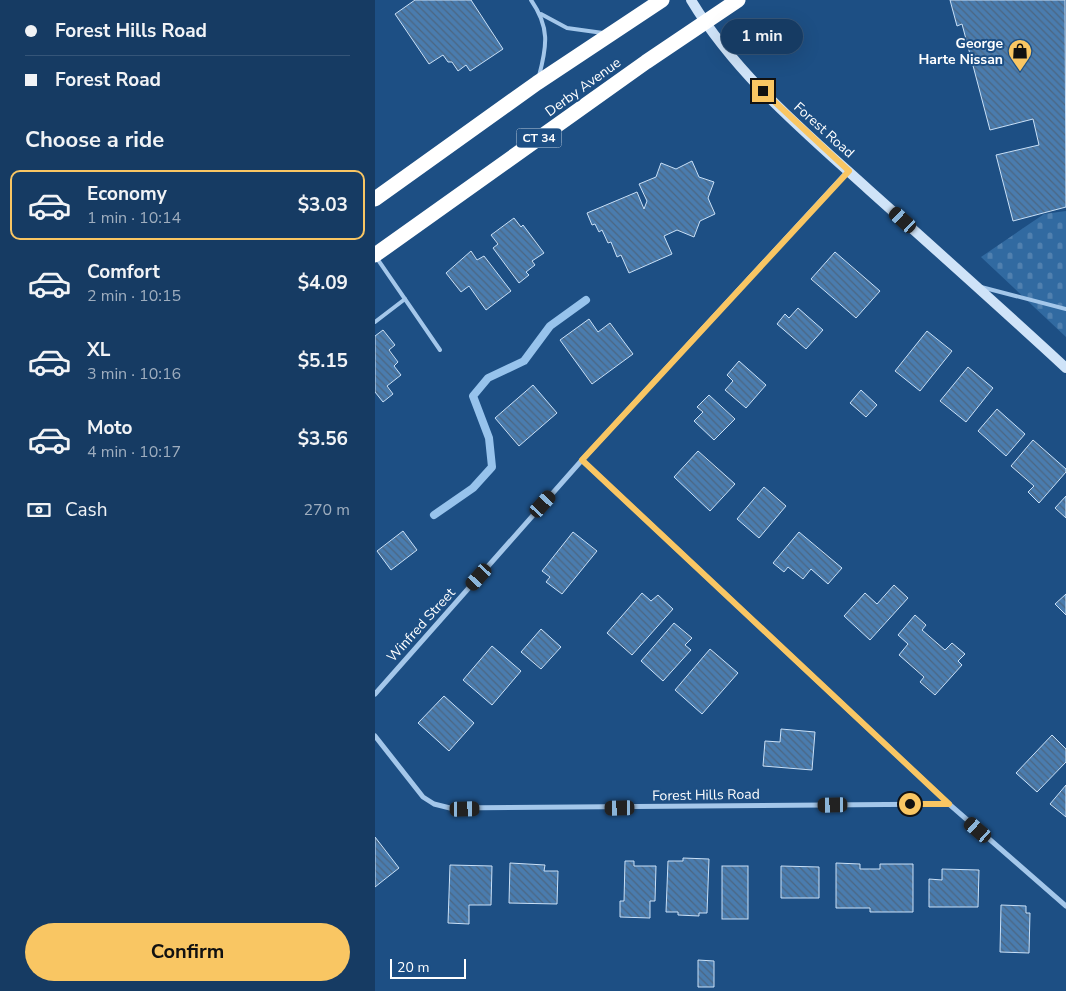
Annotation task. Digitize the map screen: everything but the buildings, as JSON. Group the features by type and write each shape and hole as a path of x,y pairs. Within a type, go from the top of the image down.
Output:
{"highway":[{"name":"Derby Avenue","path":"375,199 537,83 662,0"},
{"name":"Derby Avenue","path":"375,255 646,62 738,0"}],"main road":[{"name":"Forest Road","path":"691,0 705,23 739,67 766,94 1066,368"}],"street":[{"name":"Winfred Street","path":"375,694 582,460 849,171"},
{"path":"582,460 949,804 1066,906"},
{"name":"Forest Hills Road","path":"375,736 423,797 434,804 449,808 949,804"}],"lane":[{"path":"531,0 541,14 546,43 537,83"},
{"path":"541,14 567,28 610,34"},
{"path":"375,255 440,350"},
{"path":"976,286 1066,309"},
{"path":"375,322 405,300"}],"green space":[{"path":"1066,211 1066,337 981,257 1044,214"}],"waterway":[{"path":"434,515 473,488 492,467 489,438 473,396 488,378 524,361 550,326 586,300"}],"place":[{"name":"George Harte Nissan","path":"1020,72"}],"route":[{"path":"763,91 786,115 849,171 582,460 949,804 910,804"}]}
